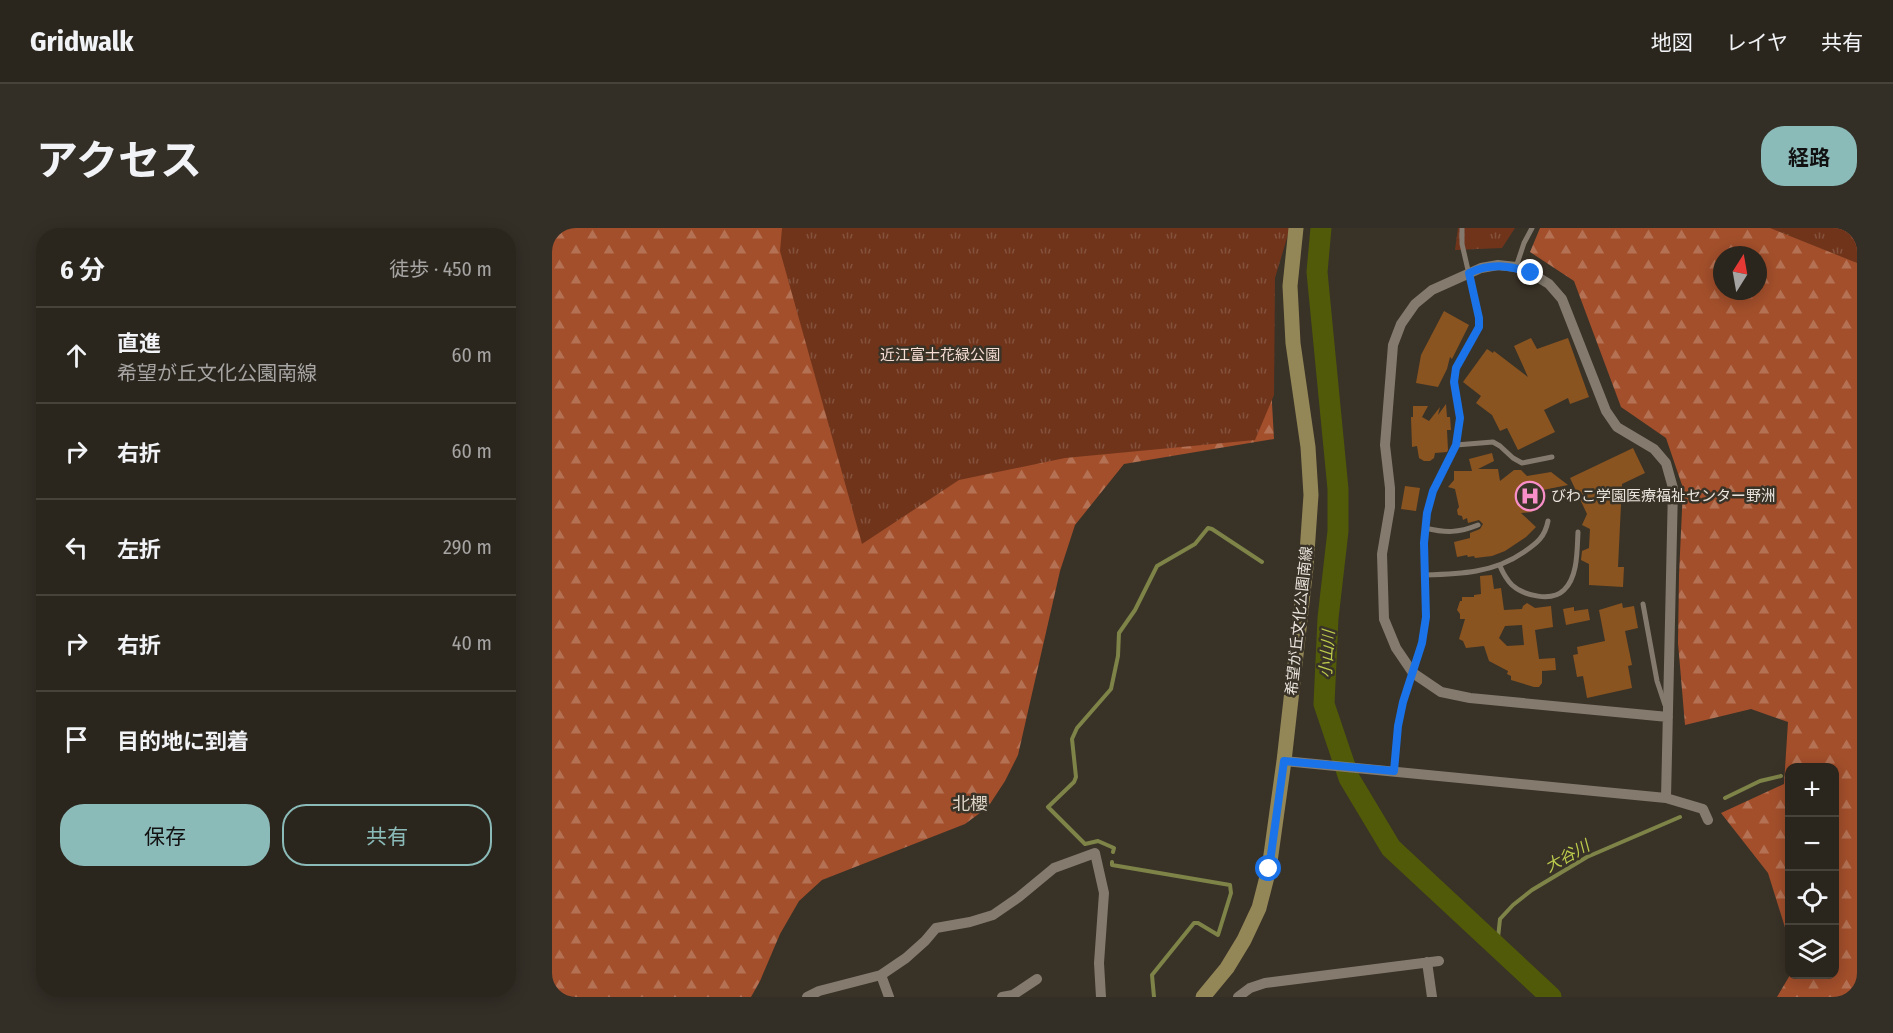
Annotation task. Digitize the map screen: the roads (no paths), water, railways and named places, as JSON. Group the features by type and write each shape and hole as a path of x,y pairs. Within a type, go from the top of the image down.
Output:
{"main road":[{"name":"希望が丘文化公園南線","path":"1203,997 1227,968 1244,940 1259,908 1269,869 1284,761 1311,495 1308,447 1293,343 1290,286 1296,228"}],"street":[{"path":"1666,798 1668,717 1672,489 1666,463 1654,449 1617,427 1606,411 1562,299 1549,284 1516,267 1498,265 1481,267 1432,290 1415,304 1401,324 1393,345 1385,445 1390,498 1382,554 1384,619 1396,648 1413,673 1442,692 1470,698 1668,717"},
{"path":"1284,761 1666,798 1703,809 1708,819"},
{"path":"807,997 881,975 906,958 936,928 993,915 1054,868 1095,853 1104,893 1099,963 1101,997"},
{"path":"1238,997 1250,988 1265,983 1439,961"},
{"path":"1427,963 1432,997"},
{"path":"881,975 889,997"},
{"path":"1002,997 1013,995 1037,979"}],"lane":[{"path":"1394,771 1398,726 1403,702 1422,643 1426,617 1425,528 1427,513 1433,491 1456,445 1460,418 1454,382 1456,368 1479,327 1479,318 1462,244 1462,228"},
{"path":"1516,267 1532,228"},
{"path":"1456,445 1493,442 1522,463 1552,457"},
{"path":"1425,575 1459,574 1500,566 1538,542 1546,532 1548,520"},
{"path":"1425,528 1439,532 1455,532 1478,525"},
{"path":"1500,566 1505,577 1526,593 1555,596 1565,590 1575,567 1578,532"},
{"path":"1643,603 1657,681 1668,717"}],"waterway":[{"name":"小山川","path":"1321,228 1317,272 1338,489 1338,531 1328,618 1324,704 1349,778 1391,848 1551,997"},
{"path":"1113,852 1114,848 1098,841 1085,844 1048,807 1074,782 1076,777 1072,739 1077,728 1111,689 1118,656 1119,633 1135,610 1157,566 1195,544 1208,528 1262,562"},
{"name":"大谷川","path":"1725,798 1760,781 1781,776"},
{"name":"大谷川","path":"1497,947 1500,919 1532,890 1587,857 1680,817"},
{"path":"1112,862 1112,865 1230,885 1231,893 1218,935 1194,923 1152,975 1154,997"}],"place":[{"name":"びわこ学園医療福祉センター野洲","path":"1530,496"}],"district":[{"name":"北櫻","path":"970,804"}],"park label":[{"name":"近江富士花緑公園","path":"940,355"}]}
